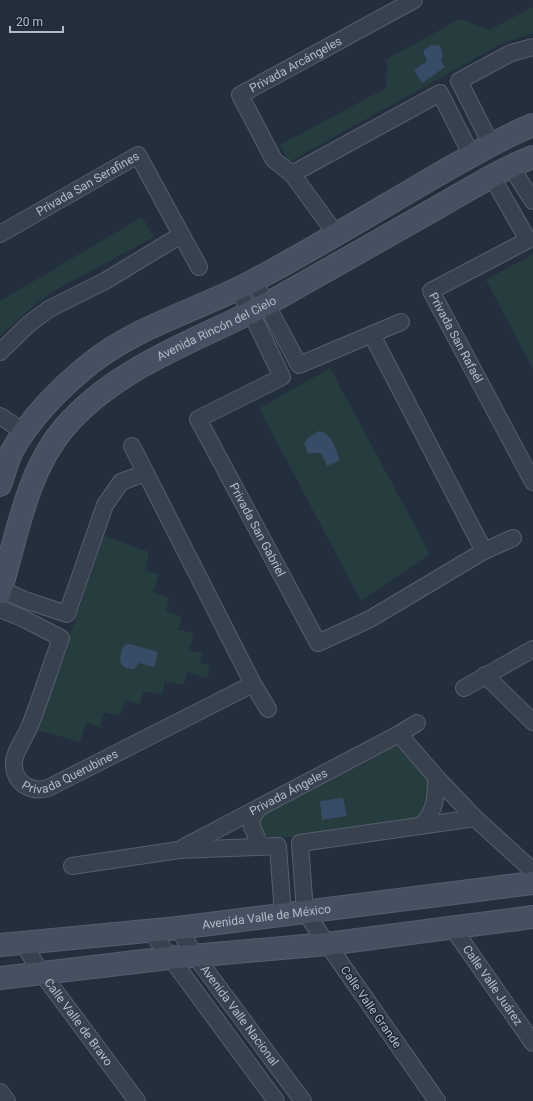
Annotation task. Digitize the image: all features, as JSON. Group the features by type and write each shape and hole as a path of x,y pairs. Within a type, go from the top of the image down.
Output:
{"street":[{"name":"Privada Arcángeles","path":"336,234 292,174 274,160 240,95 414,0"},
{"path":"491,144 459,81 511,53 533,47"},
{"path":"292,174 440,93 472,156"},
{"path":"0,486 6,448 24,432 50,400 92,362 112,349 153,327 246,285 491,144 533,125"},
{"name":"Privada San Serafines","path":"0,234 138,155 199,267"},
{"name":"Avenida Rincón del Cielo","path":"0,595 35,478 46,456 64,428 89,403 113,384 154,360 259,308 502,172 533,157"},
{"path":"502,172 533,201"},
{"name":"Privada San Rafaél","path":"502,172 528,240 431,291 533,482"},
{"path":"0,352 29,324 49,309 105,281 181,236"},
{"name":"Privada San Gabriel","path":"246,285 259,308 299,365 401,322"},
{"name":"Privada San Gabriel","path":"259,308 282,377 198,419 318,643 370,619 484,552 513,538"},
{"path":"372,335 484,552"},
{"path":"0,416 24,432"},
{"path":"132,446 253,684 268,709"},
{"path":"0,595 25,600 67,614 105,505 121,482 145,472"},
{"name":"Privada Querubines","path":"0,595 22,618 60,638 29,728 16,755 14,767 19,781 29,788 42,790 48,788 253,684"},
{"path":"464,688 533,649"},
{"path":"486,675 533,722"},
{"name":"Privada Ángeles","path":"179,850 399,734 417,723"},
{"path":"399,734 436,777 475,818 533,871"},
{"path":"421,826 431,815 434,807 436,777"},
{"path":"258,809 251,819 252,827 261,847"},
{"path":"305,912 300,843 475,818"},
{"name":"Privada Ángeles","path":"72,866 179,850 278,846 283,915"},
{"name":"Avenida Valle de México","path":"0,945 178,928 533,883"},
{"name":"Calle Valle Grande","path":"305,912 438,1101"},
{"path":"0,978 169,958 327,944 533,917"},
{"name":"Calle Valle Juárez","path":"452,927 533,1043"},
{"name":"Avenida Valle Nacional","path":"178,928 196,956 303,1101"},
{"name":"Avenida Valle Nacional","path":"150,930 169,958 276,1101"},
{"name":"Calle Valle de Bravo","path":"22,942 41,972 137,1101"},
{"path":"0,1092 7,1101"}],"green space":[{"path":"533,7 533,33 501,44 289,162 280,145 386,88 387,59 460,19 489,30","holes":["423,51 443,54 441,61 414,70 427,61"]},
{"path":"142,217 154,237 50,293 0,336 0,301"},
{"path":"533,254 533,369 486,280"},
{"path":"330,368 430,554 361,601 259,408","holes":["306,442 340,460 321,453 313,455 308,454 304,444"]},
{"path":"104,536 149,552 145,570 159,575 153,592 169,597 166,611 182,617 178,630 194,633 189,650 203,653 200,663 210,666 207,678 187,672 184,685 165,681 162,694 144,691 139,704 125,700 120,716 104,712 100,727 86,723 80,742 37,730"},
{"path":"402,743 437,781 438,810 408,823 273,839 261,833 257,816"}],"water":[{"path":"431,45 440,46 443,54 441,61 445,67 422,83 414,70 427,61 423,51"},
{"path":"319,431 323,432 330,438 335,446 340,460 327,466 321,453 308,454 304,444 308,438"},
{"path":"130,644 158,652 154,667 139,663 134,669 129,669 122,665 120,658 122,650 124,645"},
{"path":"343,798 347,816 322,820 320,801"}]}
